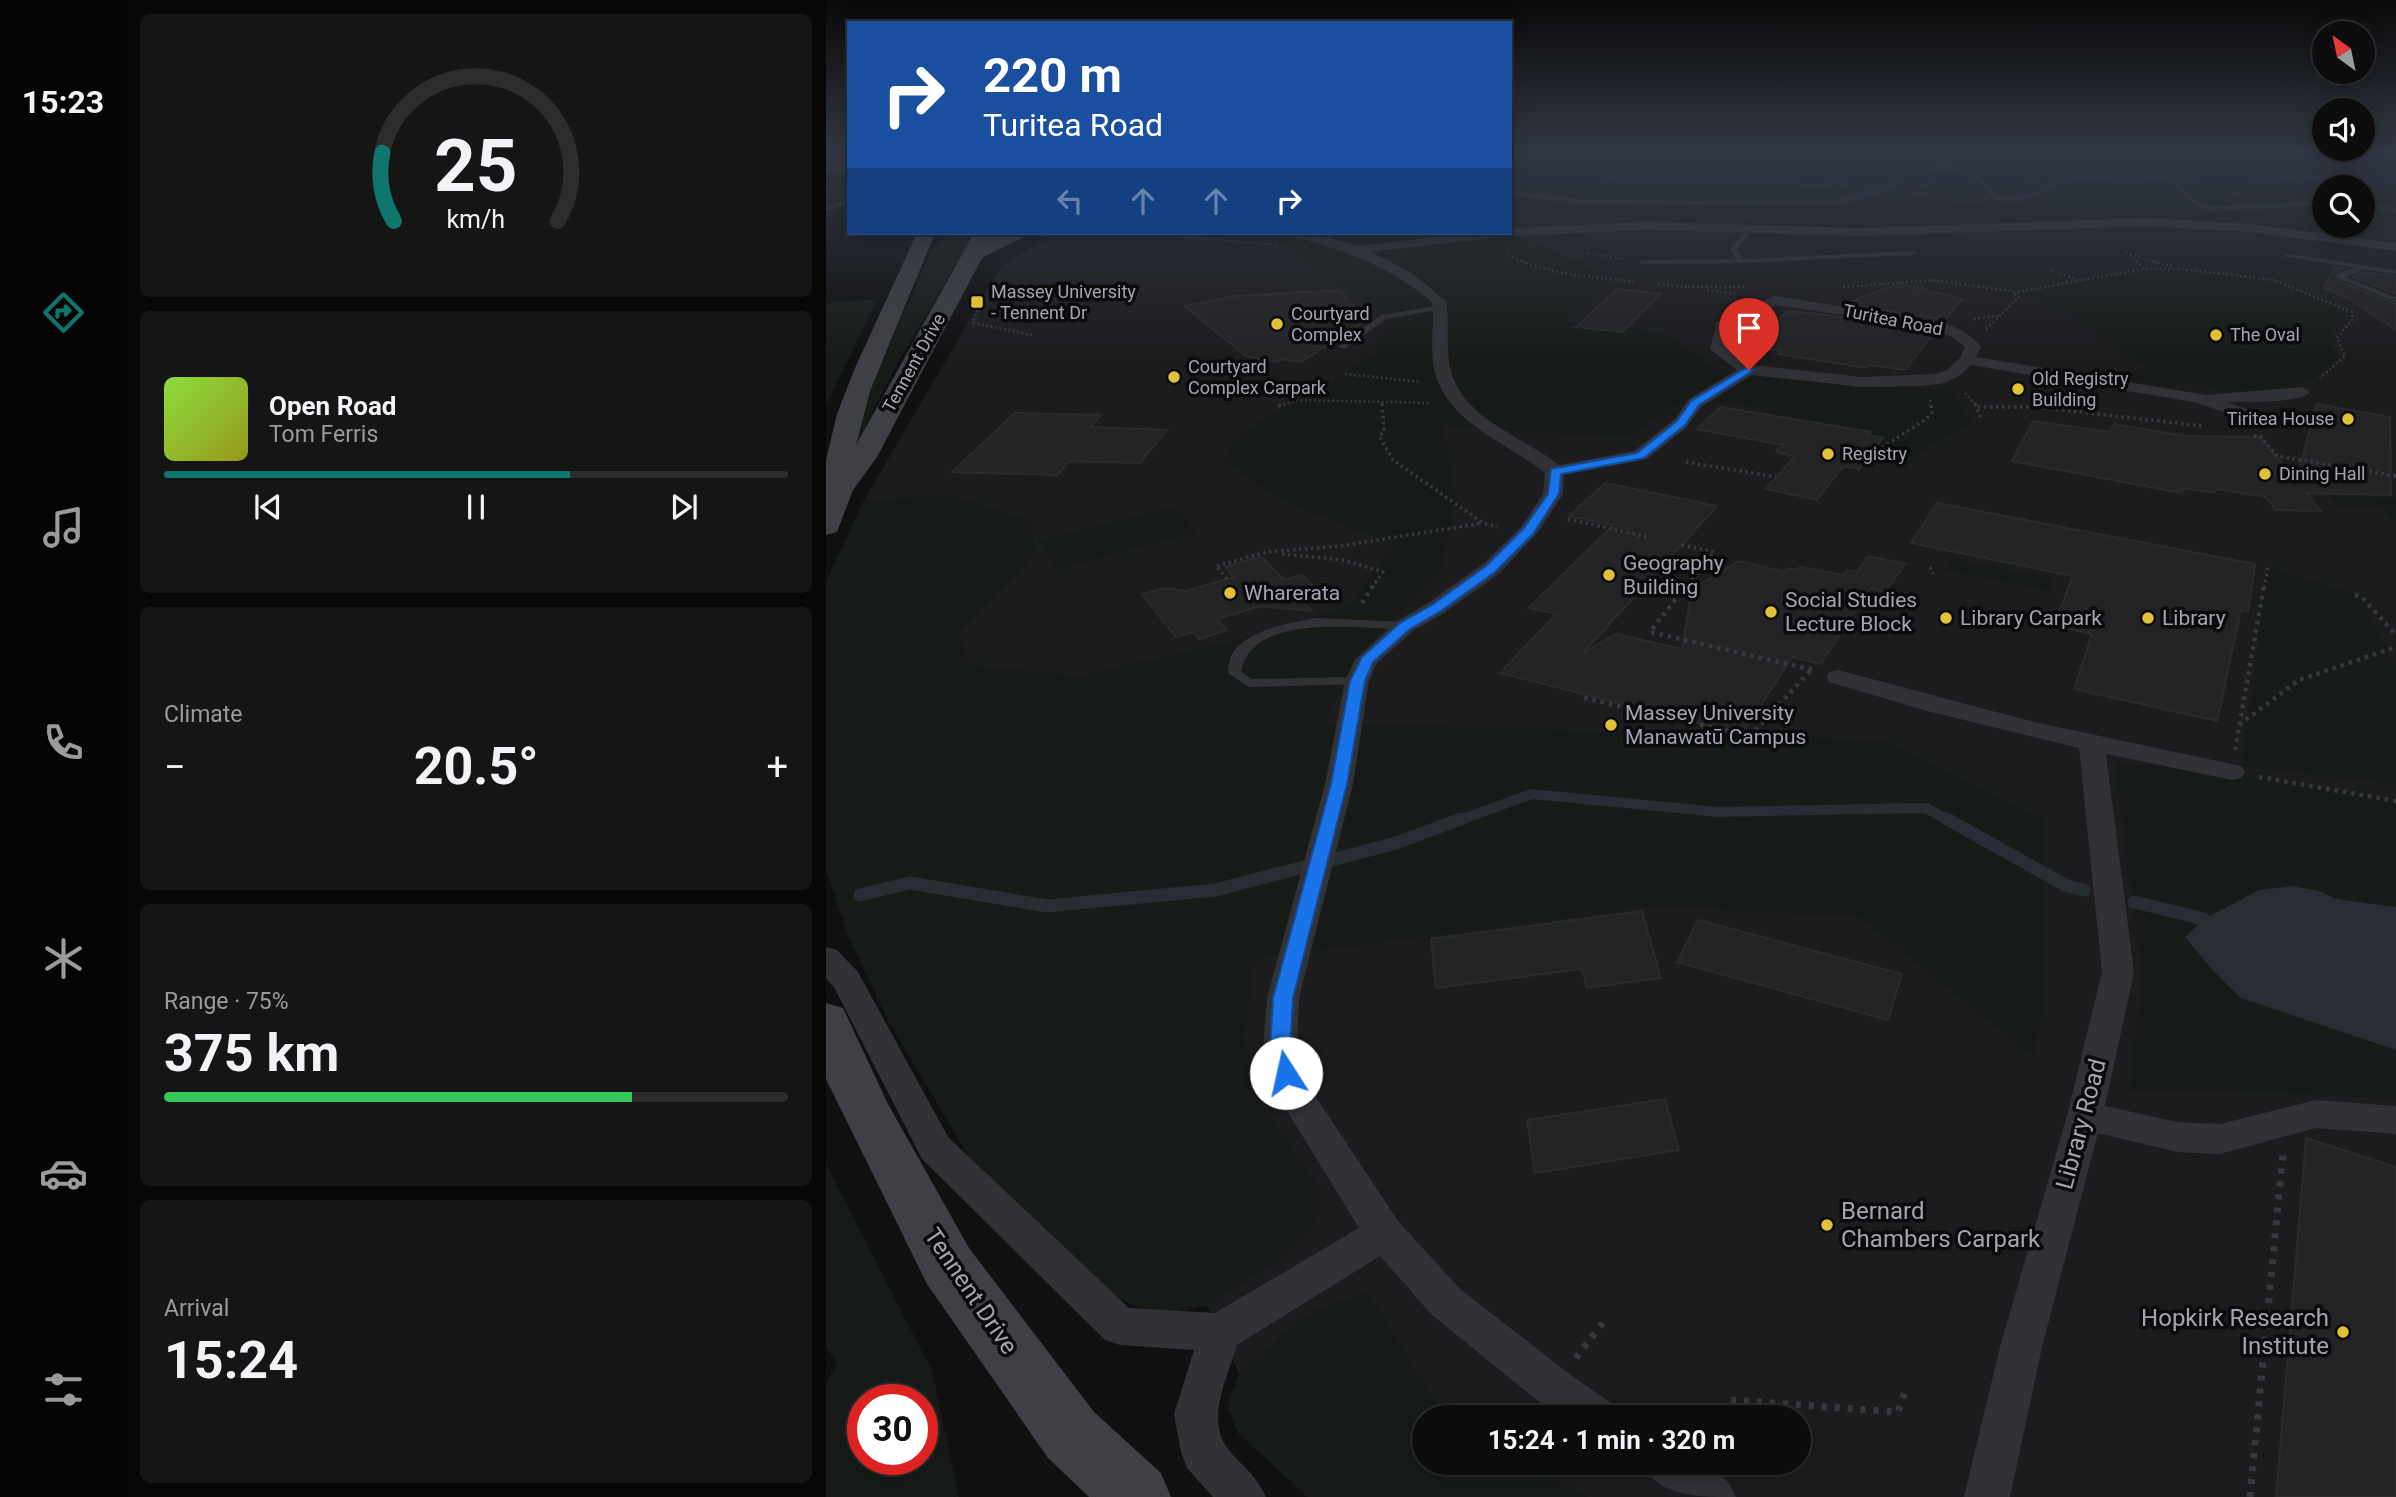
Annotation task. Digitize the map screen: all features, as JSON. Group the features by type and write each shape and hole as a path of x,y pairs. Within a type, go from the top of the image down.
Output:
{"main road":[{"path":"923,241 944,235"},
{"path":"979,244 1014,235"},
{"name":"Tennent Drive","path":"839,490 839,455 845,431 863,380 923,241"},
{"name":"Tennent Drive","path":"826,526 839,490 863,457 979,244"},
{"name":"Tennent Drive","path":"826,1021 865,1110 948,1266 1071,1435 1137,1497"}],"street":[{"path":"1512,232 1647,226 1863,232 2148,222 2250,228 2396,247"},
{"path":"1306,235 1358,250 1400,271 1423,286 1439,301 1444,374 1457,399 1481,422 1535,454 1555,471"},
{"path":"1358,250 1484,235"},
{"name":"Turitea Road","path":"1774,300 1937,325 1954,332 1973,346 1967,359 1953,373 1939,379 1922,381 1851,382 1749,370 1736,364 1718,349 1722,325 1730,318 1755,313 1774,300"},
{"path":"1967,359 2197,397 2244,414"},
{"path":"1555,471 1640,455 1681,423 1695,403 1749,370"},
{"path":"2197,397 2302,392"},
{"path":"1555,471 1553,494 1529,531 1491,569 1436,608 1405,626 1367,660 1357,681 1339,784 1283,998 1280,1050 1296,1096 1384,1233 1446,1302 1577,1405"},
{"path":"1838,677 2092,746 2232,772"},
{"name":"Library Road","path":"1987,1497 2021,1347 2085,1116 2118,972 2092,746"},
{"path":"826,958 847,980 935,1148 1120,1326 1220,1333 1384,1233"},
{"path":"2085,1116 2177,1137 2220,1139 2316,1114 2396,1120"},
{"path":"1220,1333 1196,1414 1202,1452 1243,1497"},
{"path":"1681,1475 1713,1497"}],"lane":[{"path":"1741,261 1733,249 1749,230"},
{"path":"1642,262 1741,261 1912,253"},
{"path":"2286,255 2396,272"},
{"path":"2381,270 2356,270 2341,275 2344,281 2396,300"},
{"path":"1342,347 1384,317 1441,307"},
{"path":"1357,681 1249,684 1234,673 1237,657 1250,644 1282,628 1316,622 1405,626"}],"path":[{"path":"1052,235 1167,236 1285,246"},
{"path":"2126,251 2143,269"},
{"path":"1503,254 1538,267 1636,282"},
{"path":"2130,254 2183,269"},
{"path":"1833,288 1931,280 2011,292 2143,269 2183,269 2273,280 2352,312 2353,318 2337,338 2345,356 2297,396 2295,408 2304,416 2302,427 2266,423 2244,414"},
{"path":"2051,270 2079,280"},
{"path":"1649,283 1688,287 1754,287"},
{"path":"1987,328 2019,297 2011,292"},
{"path":"977,302 980,306 973,323 1032,335"},
{"path":"1345,374 1429,383"},
{"path":"1278,406 1298,400 1433,402"},
{"path":"1382,403 1384,432 1379,436 1393,460 1483,523 1502,528"},
{"path":"1978,407 2015,404 2092,411 2168,425 2210,426"},
{"path":"1877,451 1887,441 1924,424 1932,413"},
{"path":"2249,435 2260,436 2277,456 2395,478"},
{"path":"1686,462 1776,477"},
{"path":"1539,513 1647,537"},
{"path":"1227,579 1216,566 1241,557 1340,546 1483,523"},
{"path":"1682,545 1714,552 1650,632 1838,677"},
{"path":"1267,552 1343,560 1383,572 1349,623"},
{"path":"1930,567 1933,574"},
{"path":"2267,567 2232,772 2396,801"},
{"path":"2355,595 2362,597 2395,632"},
{"path":"2239,726 2299,680 2396,647"},
{"path":"1584,698 1750,736 1811,669"},
{"path":"2250,1497 2286,1121"},
{"path":"1731,1400 1898,1412 1906,1389"}],"shaded area":[{"name":"Massey University Manawatū Campus","path":"1512,220 1656,220 1844,228 2187,220 2301,229 2308,220 2312,220 2312,238 2375,238 2375,220 2396,220 2396,1497 1308,1497 1238,1433 1228,1406 1239,1373 1207,1305 1154,1316 890,1024 849,937 826,868 826,582 864,500 1002,265 1052,235 1512,235"},
{"path":"1661,220 2083,220 1895,228"},
{"path":"2187,220 2308,220 2301,229"},
{"path":"1512,234 1584,264 1607,286 1565,321 1654,332 1676,342 1707,362 1743,374 1953,391 1960,406 1973,421 1912,457 1874,450 1883,438 1868,435 1870,432 1822,423 1819,426 1775,416 1776,414 1760,411 1761,408 1725,402 1672,406 1628,438 1443,426 1456,498 1441,571 1356,657 1326,723 1885,740 2043,820 2043,1007 2034,1058 1860,917 1653,906 1255,959 1245,1038 1255,1095 1320,1189 1318,1221 1280,1260 1207,1305 1154,1316 1105,1290 975,1167 890,1024 849,937 826,868 826,582 864,500 953,496 1032,521 1034,556 959,633 971,665 1079,676 1231,642 1349,606 1394,545 1283,499 1223,458 1239,435 1305,395 1327,388 1373,353 1398,317 1318,271 1274,239 1296,235"},
{"path":"955,235 972,235 900,359 875,406 849,468 846,468 872,384 931,252 941,241"},
{"name":"The Oval","path":"2178,270 2275,282 2326,302 2346,313 2331,330 2329,343 2338,356 2327,369 2311,379 2292,388 2279,390 2220,391 2201,383 2189,382 2170,387 2112,378 2145,368 2059,306 2027,293 2142,271"},
{"path":"877,299 826,406 826,303"},
{"path":"2327,494 2367,494 2371,498 2396,498 2396,519 2390,518 2380,507 2338,506"},
{"path":"1174,507 1197,532 1057,569 1038,541"},
{"path":"1951,559 2054,579 2049,591 1945,570"},
{"path":"2268,567 2362,597 2396,667 2396,782 2393,784 2241,766"},
{"path":"2115,763 2232,772 2396,801 2396,907 2336,899 2319,891 2186,937 2214,972 2241,998 2396,1050 2396,1099 2311,1094 2129,1091 2142,977"},
{"path":"2292,886 2319,891 2336,899 2396,907 2396,1050 2241,998 2214,972 2185,937 2204,919 2259,890"},
{"path":"826,1164 932,1371 935,1384 847,1384 847,1475 938,1475 938,1399 959,1497 826,1497 826,1385 837,1363 826,1347"},
{"path":"1368,1292 1438,1405 1412,1405 1412,1475 1546,1475 1587,1497 1310,1497 1238,1433 1228,1406 1240,1373 1283,1333 1314,1310"}],"building":[{"path":"2335,267 2343,268 2337,271 2336,280 2396,304 2396,330 2349,299 2324,288"},
{"path":"2364,272 2396,276 2396,294 2353,277"},
{"path":"1900,283 1962,299 1945,320 1844,304"},
{"path":"1617,289 1661,294 1622,332 1576,327"},
{"name":"Courtyard Complex","path":"1340,290 1367,320 1301,362 1282,359 1276,362 1246,356 1185,306 1236,296"},
{"path":"1787,311 1935,332 1905,370 1869,365 1866,368 1778,354 1781,351 1749,346"},
{"path":"2317,404 2390,417 2391,495 2306,493 2321,511 2276,510 2266,497 2217,489 2214,493 2183,488 2182,493 2012,461 2033,421 2110,432 2114,424 2186,436 2260,437 2296,481"},
{"name":"Registry","path":"1720,407 1871,432 1868,435 1883,438 1859,469 1843,466 1817,500 1766,489 1795,456 1776,452 1783,445 1697,429"},
{"path":"1015,413 1101,415 1090,427 1167,430 1140,463 1070,461 1057,475 952,472"},
{"path":"1605,483 1717,506 1583,653 1616,634 1682,649 1692,589 1739,561 1785,572 1788,568 1797,570 1800,567 1843,575 1847,570 1857,572 1868,556 1905,564 1885,592 1870,588 1821,664 1792,657 1742,734 1500,673 1556,614 1529,608 1613,525 1569,516"},
{"name":"Library","path":"1937,503 2255,564 2248,612 2241,610 2217,721 2074,689 2092,634 2054,625 2073,576 1911,543"},
{"path":"1263,558 1284,580 1302,575 1324,596 1304,602 1312,611 1261,606 1217,619 1227,630 1199,639 1193,632 1176,637 1142,594 1166,588 1186,591 1234,577 1225,567"},
{"path":"1642,911 1661,978 1587,988 1582,969 1436,988 1431,939"},
{"path":"1698,920 1902,974 1888,1020 1677,962"},
{"path":"1665,1099 1679,1150 1535,1173 1527,1120"},
{"name":"Hopkirk Research Institute","path":"2306,1138 2396,1167 2396,1497 2276,1497"}],"waterway":[{"path":"1457,821 1532,794 1718,812 1926,808 1950,821"},
{"path":"860,895 910,883 1047,906 1215,890 1393,844 1461,819"},
{"path":"1947,819 2067,886 2084,890"},
{"path":"2134,902 2204,919"}],"place":[{"name":"Massey University - Tennent Dr","path":"977,302"},
{"name":"Courtyard Complex","path":"1277,324"},
{"name":"The Oval","path":"2216,335"},
{"name":"Courtyard Complex Carpark","path":"1174,377"},
{"name":"Old Registry Building","path":"2018,389"},
{"name":"Tiritea House","path":"2348,419"},
{"name":"Registry","path":"1828,454"},
{"name":"Dining Hall","path":"2265,474"},
{"name":"Geography Building","path":"1609,575"},
{"name":"Wharerata","path":"1230,593"},
{"name":"Social Studies Lecture Block","path":"1771,612"},
{"name":"Library Carpark","path":"1946,618"},
{"name":"Library","path":"2148,618"},
{"name":"Massey University Manawatū Campus","path":"1611,725"},
{"name":"Bernard Chambers Carpark","path":"1827,1225"},
{"name":"Hopkirk Research Institute","path":"2343,1332"}],"route":[{"path":"1286,1073 1280,1050 1283,998 1339,784 1357,681 1367,660 1405,626 1436,608 1491,569 1529,531 1553,494 1555,471 1615,462 1640,455 1681,423 1695,403 1749,370"}]}
